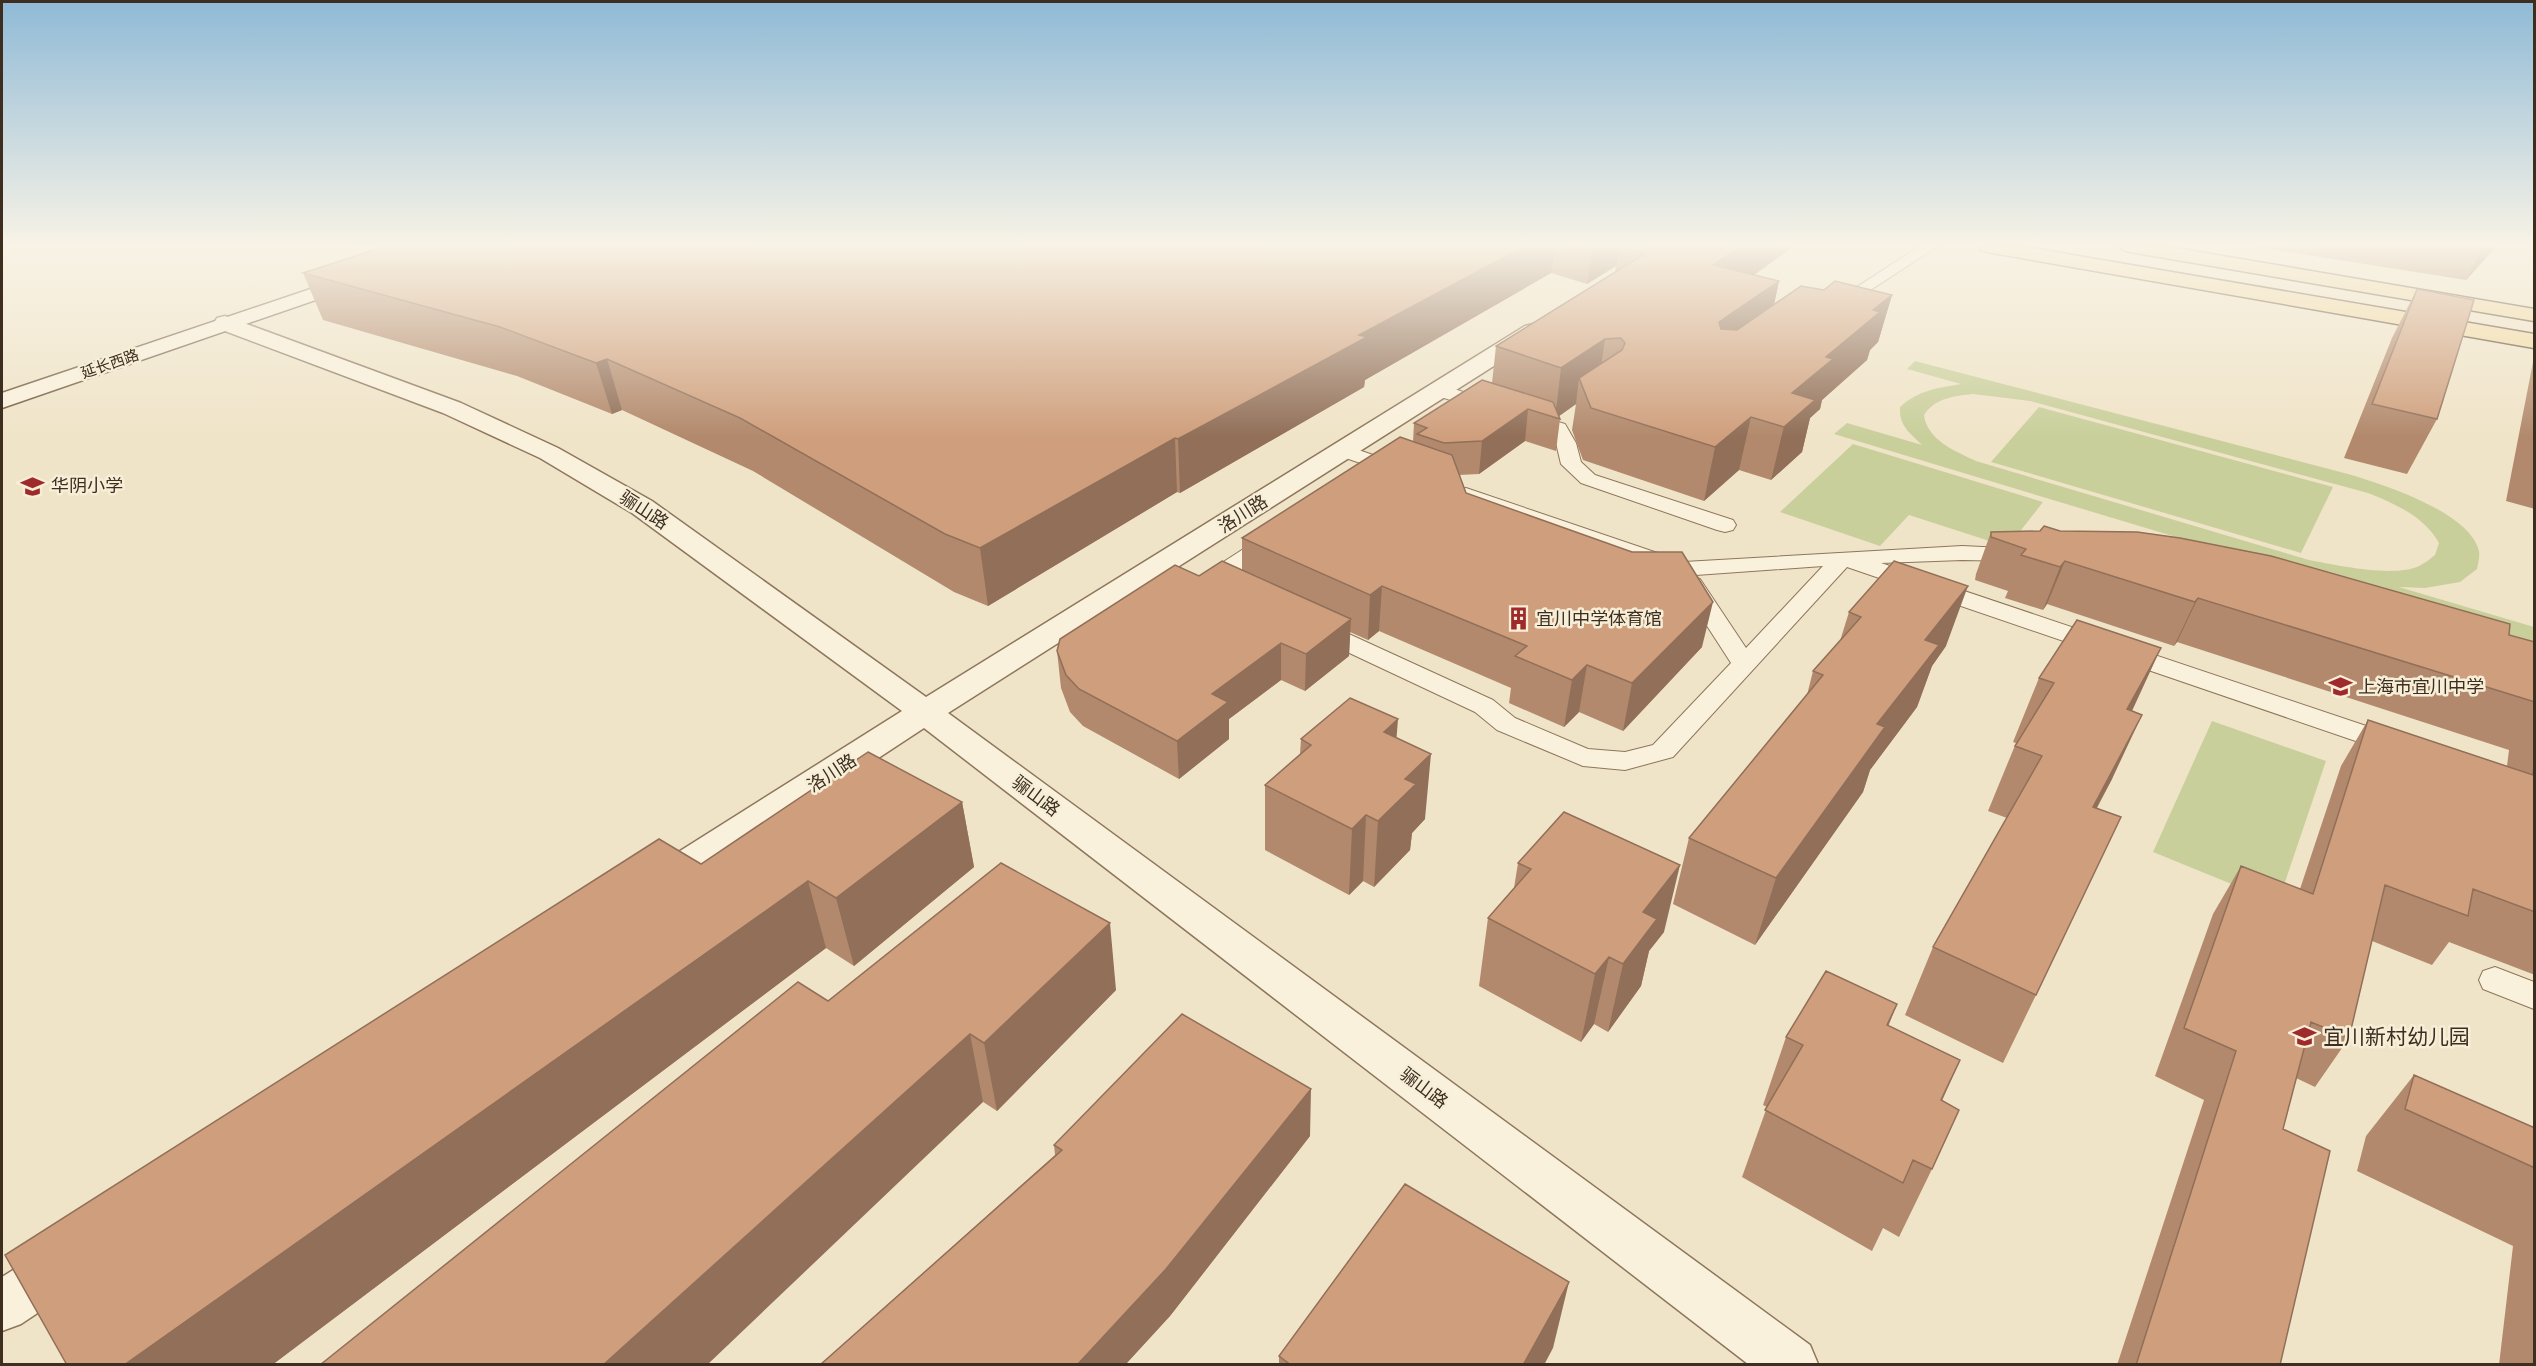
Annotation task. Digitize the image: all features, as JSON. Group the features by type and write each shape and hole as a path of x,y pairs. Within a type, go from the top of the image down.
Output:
{"main road":[{"path":"2355,310 2535,341"},
{"path":"2504,310 2535,315"}],"street":[{"name":"延长西路","path":"2,401 265,310"},
{"name":"洛川路","path":"634,900 925,712 1344,451 1557,315"},
{"name":"骊山路","path":"225,323 452,408 549,453 642,507 925,712 1791,1365"},
{"path":"2,1306 92,1248"}],"lane":[{"path":"1822,315 1830,310"},
{"path":"1439,390 1558,428 1566,443 1571,464 1588,479 1725,525"},
{"path":"1558,428 1577,415"},
{"path":"1344,451 1418,477"},
{"path":"1357,484 1385,465"},
{"path":"1451,488 1682,569 1962,553 2033,555"},
{"path":"1249,597 1227,587 1222,573 1289,529"},
{"path":"1302,622 1484,706 1506,724 1583,757 1625,761 1663,752 1843,558"},
{"path":"1843,558 2415,752"},
{"path":"1682,569 1744,664"},
{"path":"2495,980 2535,996"}],"green space":[{"path":"1915,361 2348,474 2402,492 2443,512 2460,524 2472,537 2479,551 2479,558 2477,569 2460,582 2425,588 2399,587 2534,627 2534,645 1834,434 1847,423 1922,445 1903,424 1900,407 1921,393 1961,384 1907,369","holes":["1973,394 2030,401 2368,493 2408,512 2425,525 2439,543 2435,555 2419,566 2395,571 2380,571 2309,560 1976,461 1951,449 1936,438 1926,424 1924,415 1939,401"]},
{"path":"2039,407 2333,487 2301,553 1991,462"},
{"path":"1853,444 2043,502 2008,547 1909,515 1880,546 1780,512"},
{"path":"2212,721 2326,761 2278,903 2153,852"}],"building":[{"path":"437,310 1406,310 1359,335 1367,337 1178,439 1175,438 980,548 945,534 740,418 607,359 596,363 500,327"},
{"path":"1554,310 1737,310 1719,322 1721,329 1737,330 1766,310 1873,310 1880,312 1826,357 1833,359 1792,393 1815,400 1784,427 1751,417 1715,447 1591,408 1579,378 1622,350 1625,343 1621,338 1605,339 1561,368 1496,346"},
{"path":"2409,310 2471,310 2437,419 2372,404"},
{"path":"1482,380 1553,402 1560,419 1528,409 1482,441 1444,443 1417,434 1427,428 1414,423"},
{"path":"1400,437 1452,455 1466,493 1632,552 1682,552 1713,602 1632,683 1587,665 1572,680 1515,656 1527,646 1382,586 1370,595 1242,538"},
{"path":"2044,526 2060,531 2137,532 2271,556 2510,624 2509,635 2535,642 2535,702 2198,598 2195,602 2065,561 2060,567 2021,555 2026,549 1991,537 1991,532 2040,531"},
{"path":"1222,561 1351,619 1306,654 1281,643 1212,694 1228,702 1177,741 1079,689 1066,675 1057,651 1060,639 1175,565 1199,576"},
{"path":"1894,561 1968,586 1925,640 1939,645 1877,724 1885,727 1776,878 1689,838 1823,675 1813,671 1861,617 1849,612"},
{"path":"2077,620 2161,648 2127,709 2142,715 2093,807 2121,817 2036,995 1933,947 2042,756 2015,746 2054,683 2039,678"},
{"path":"1350,698 1398,719 1384,732 1431,754 1405,779 1416,784 1378,821 1366,815 1352,829 1265,785 1311,745 1301,739"},
{"path":"2368,720 2533,775 2535,759 2535,912 2473,889 2468,916 2385,885 2349,1038 2311,1022 2283,1129 2330,1151 2280,1365 2136,1365 2236,1051 2184,1028 2241,866 2313,894"},
{"path":"868,752 962,802 836,898 808,881 124,1365 67,1365 5,1255 659,839 701,864"},
{"path":"1564,812 1680,865 1643,912 1657,919 1623,964 1609,957 1595,974 1488,918 1531,869 1518,863"},
{"path":"1001,863 1110,923 984,1043 970,1034 603,1365 320,1365 798,982 828,1001"},
{"path":"1826,971 1897,1004 1887,1025 1960,1060 1941,1100 1959,1110 1932,1169 1913,1160 1903,1183 1765,1110 1803,1045 1786,1037"},
{"path":"1182,1014 1311,1089 1166,1269 1077,1365 820,1365 1062,1150 1054,1145"},
{"path":"2414,1075 2535,1128 2535,1168 2405,1109"},
{"path":"1405,1184 1569,1282 1523,1365 1291,1365 1279,1356"}],"place":[{"name":"华阴小学","path":"33,486"},
{"name":"宜川中学体育馆","path":"1518,619"},
{"name":"上海市宜川中学","path":"2340,687"},
{"name":"宜川新村幼儿园","path":"2305,1037"}]}
